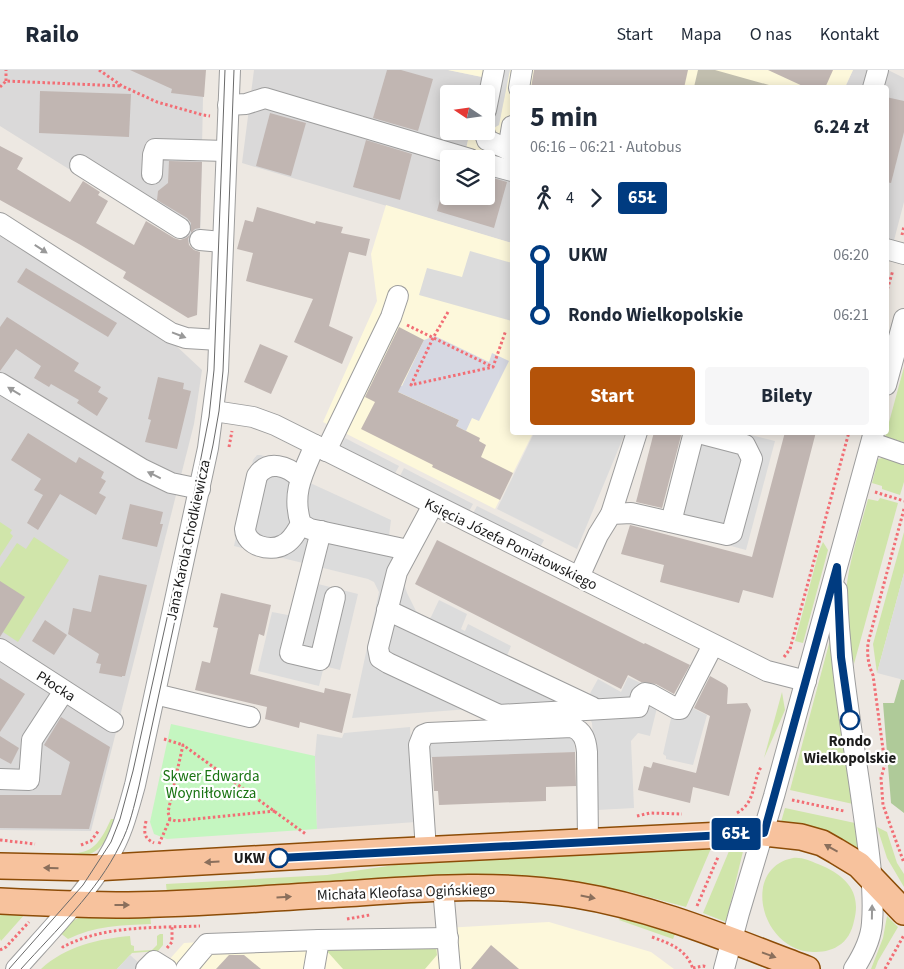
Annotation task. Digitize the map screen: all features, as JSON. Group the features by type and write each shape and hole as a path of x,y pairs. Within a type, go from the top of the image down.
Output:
{"main road":[{"path":"0,866 100,868 764,833 801,837 822,843 860,865 904,912"},
{"name":"Michała Kleofasa Ogińskiego","path":"0,901 73,904 158,904 443,888 501,888 574,895 624,904 731,941"},
{"path":"731,941 807,969"}],"street":[{"name":"Jana Karola Chodkiewicza","path":"16,969 73,904 100,868 114,845 126,819 137,777 200,489 214,411 219,340 230,70"},
{"path":"491,85 494,70"},
{"path":"520,85 522,70"},
{"path":"874,85 878,70"},
{"path":"228,104 246,104 264,98 440,150"},
{"path":"487,140 510,151"},
{"path":"152,174 155,149 226,151"},
{"path":"80,165 180,228"},
{"path":"495,166 510,170"},
{"path":"0,223 171,333 186,338 219,340"},
{"path":"200,240 222,242"},
{"path":"889,250 904,254"},
{"path":"398,296 391,318 320,448 300,478 296,498 301,524 310,529 408,550"},
{"path":"889,373 904,319"},
{"path":"0,383 142,469 171,483 200,489"},
{"name":"Księcia Józefa Poniatowskiego","path":"214,411 245,415 264,420 713,645 767,671 806,681"},
{"path":"579,577 598,535 611,514 636,435"},
{"path":"671,522 694,435"},
{"path":"611,514 631,513 727,536 732,534 752,459 745,445 707,435"},
{"path":"724,969 764,833 873,438 904,454"},
{"path":"300,478 294,472 281,466 271,466 262,470 257,476 245,529 246,536 256,544 276,548 290,540 301,524"},
{"path":"433,505 397,572 378,648 380,658 388,663 499,714 638,707 641,696 645,693 680,709 713,645"},
{"path":"321,531 290,653 320,660 335,597"},
{"path":"837,567 841,657 866,828 872,902 872,925 866,947 854,969"},
{"path":"387,610 594,708"},
{"name":"Płocka","path":"0,649 112,722"},
{"path":"0,779 29,780 32,740 64,691"},
{"path":"155,694 250,717"},
{"path":"426,850 419,745 423,735 447,732 572,727 579,730 586,742 587,752 588,842"},
{"path":"443,888 450,969"},
{"path":"186,969 207,944 448,938"},
{"path":"314,969 318,940"},
{"path":"146,969 154,961 166,969"}],"path":[{"path":"0,87 6,81 6,70"},
{"path":"99,70 122,86 157,102 211,116"},
{"path":"6,81 122,86"},
{"path":"448,312 433,338 411,385 493,367"},
{"path":"391,318 493,367"},
{"path":"493,367 506,330"},
{"path":"778,674 782,659 790,649 847,435"},
{"path":"870,490 904,501"},
{"path":"904,509 868,642 869,666 873,675 884,750 885,764 881,778 883,805 904,863"},
{"path":"164,739 183,745 308,836"},
{"path":"159,844 170,819 168,812 183,745"},
{"path":"730,815 738,813 748,805 760,770"},
{"path":"787,799 845,811"},
{"path":"170,819 176,822 275,811"},
{"path":"636,816 650,813 690,815"},
{"path":"74,846 91,841 102,826"},
{"path":"0,840 37,844"},
{"path":"694,911 720,852"},
{"path":"340,921 372,915"},
{"path":"0,950 6,947 34,917"},
{"path":"63,947 92,936 112,932 202,926"},
{"path":"885,969 904,935"},
{"path":"651,937 678,948 687,957 693,968 703,966"}],"shaded area":[{"path":"0,70 205,70 200,248 160,226 0,126"},
{"path":"254,70 448,70 482,77 480,85 440,85 440,140 468,140 466,149 470,150 440,150 440,205 495,205 495,157 510,161 510,242 242,163"},
{"path":"448,70 853,70 846,85 510,85 510,161 495,157 495,150 466,149 468,140 495,140 495,85 480,85 482,77"},
{"path":"503,70 510,70 499,125 495,127 495,113"},
{"path":"698,70 715,70 769,85 694,85"},
{"path":"853,70 888,70 904,78 904,202 889,260 889,85 846,85"},
{"path":"386,205 510,242 510,435 532,435 495,509 323,422 377,301 371,254"},
{"path":"0,223 142,314 202,370 194,424 91,831 0,830"},
{"path":"470,251 510,262 510,320 419,295 427,268 462,277"},
{"path":"435,336 489,362 492,353 509,361 479,421 472,418 466,431 456,426 459,420 394,390 396,384 402,386 424,340"},
{"path":"533,435 624,435 577,549 497,509"},
{"path":"690,435 751,435 775,441 746,550 664,528"},
{"path":"345,438 399,466 393,477 339,450"},
{"path":"257,455 287,464 308,482 391,520 389,536 407,593 416,611 424,617 429,619 431,617 439,600 467,614 461,629 465,631 468,624 511,646 506,658 588,697 598,679 621,692 628,677 707,715 693,765 666,759 666,756 663,754 672,714 658,704 650,736 638,733 631,741 634,808 597,810 592,723 590,719 469,709 352,718 379,592 374,582 368,579 234,546 253,460"},
{"path":"404,468 473,504 467,515 398,480"},
{"path":"477,506 544,540 538,551 471,517"},
{"path":"904,573 904,680 877,673"},
{"path":"302,580 358,594 340,670 324,666 319,686 258,671 272,612 293,616"},
{"path":"572,719 575,752 426,758 424,726"},
{"path":"410,727 416,822 317,829 315,756 317,734 342,738 344,733"},
{"path":"549,922 651,952 674,969 161,969 184,943"},
{"path":"130,955 140,964 135,969 117,969"}],"green space":[{"path":"904,367 904,442 885,437 886,435 889,435 889,422"},
{"path":"886,457 904,462 904,482 900,495 882,489 882,486 872,483 878,459"},
{"path":"880,498 898,503 854,664 846,619 847,580 868,499 878,501"},
{"path":"0,522 12,530 10,533 13,536 0,556"},
{"path":"904,532 904,573 877,673 873,644"},
{"path":"34,537 69,560 18,642 0,630 0,568 17,543 26,549"},
{"path":"823,542 828,550 803,643 795,641"},
{"path":"830,640 853,804 790,790"},
{"path":"901,679 904,680 904,813 891,803 883,703 894,703"},
{"path":"782,692 785,710 764,758"},
{"name":"Skwer Edwarda Woyniłłowicza","path":"171,724 315,756 317,829 167,839 154,834 150,822"},
{"path":"785,808 855,823 859,852 807,828 781,822"},
{"path":"111,819 116,819 110,833 97,850 90,854 82,856 45,855 47,853 79,853 87,851 99,840"},
{"path":"877,827 887,832 897,863 904,874 904,887 887,858"},
{"path":"745,843 726,922 703,913 732,844"},
{"path":"712,846 686,907 630,892 574,883 167,894 166,884 327,875 415,862"},
{"path":"793,858 800,858 828,868 849,885 853,893 856,901 856,910 852,928 844,941 832,949 813,952 795,948 780,938 770,924 764,908 763,892 767,877 777,865"},
{"path":"0,911 25,914 1,941 0,939"},
{"path":"150,914 151,924 98,929 68,939 59,932 72,921 83,916"},
{"path":"887,916 898,927 875,969 871,969 883,938"},
{"path":"621,918 675,934 673,939 619,920"},
{"path":"163,934 163,945 158,951 132,953 117,969 41,969 72,949 106,939 130,936 134,951 152,950 157,945 157,936"},
{"path":"436,946 437,955 425,969 343,969 326,950"}],"building":[{"path":"130,70 206,70 204,97 171,93 172,89"},
{"path":"387,70 401,70 433,79 418,131 373,118"},
{"path":"534,70 688,70 685,85 532,85"},
{"path":"768,70 833,70 826,85 800,85"},
{"path":"40,91 131,94 129,137 39,133"},
{"path":"889,98 904,101 904,132 891,183 889,183"},
{"path":"270,113 306,123 291,176 256,166"},
{"path":"366,140 412,154 400,200 353,187"},
{"path":"0,146 23,158 17,169 70,202 83,181 100,192 98,195 108,201 96,223 134,245 146,221 180,240 190,235 188,239 189,245 194,250 200,252 197,315 188,318 123,278 126,272 0,200"},
{"path":"169,161 202,162 200,228 195,229 191,233 191,223 187,218 157,200 158,191 168,183"},
{"path":"495,179 507,182 494,228 437,211 440,200 440,205 495,205"},
{"path":"257,207 315,224 316,221 343,227 341,233 370,239 366,256 349,252 329,326 353,337 342,364 294,342 313,299 246,281 253,253 237,249 245,220 253,222"},
{"path":"26,268 117,323 108,337 17,282"},
{"path":"7,317 79,363 74,371 101,387 98,392 108,398 97,416 77,403 79,400 51,384 49,387 34,378 41,366 16,349 0,371 0,327"},
{"path":"399,327 424,340 398,392 459,420 456,426 480,438 479,441 486,445 481,457 513,473 500,500 432,467 433,465 361,429 375,402 365,397"},
{"path":"260,344 288,356 271,394 244,382"},
{"path":"158,377 184,383 183,389 191,391 177,449 145,442 151,420 148,419"},
{"path":"28,433 76,463 79,457 104,472 101,478 106,481 99,493 106,497 96,515 60,494 38,530 27,523 43,495 34,490 41,479 11,460"},
{"path":"653,435 681,435 662,508 636,502"},
{"path":"784,435 815,435 773,598 743,590 739,603 660,582 664,565 621,554 630,525 752,557"},
{"path":"130,504 163,512 160,524 163,524 157,547 122,539"},
{"path":"437,540 644,644 690,665 674,694 656,684 641,682 628,675 621,689 415,584"},
{"path":"99,575 147,585 125,676 122,677 99,673 101,664 96,663 99,654 68,634 73,608 91,612"},
{"path":"0,581 25,597 0,637"},
{"path":"221,593 271,605 264,636 259,634 250,674 324,693 325,688 351,694 342,733 300,722 299,728 265,719 267,707 195,690 202,661 210,663 218,628 213,627"},
{"path":"45,620 67,635 54,655 32,641"},
{"path":"710,676 728,688 727,704 747,703 751,710 729,796 693,787 690,803 638,790 644,766 651,768 653,762 696,773 710,716 694,708"},
{"path":"0,678 25,694 0,732"},
{"path":"61,717 110,747 89,829 0,828 0,795 61,795 70,762 44,745"},
{"path":"0,736 19,748 11,764 0,758"},
{"path":"575,752 576,786 546,787 546,801 439,805 438,791 434,791 432,757"},
{"path":"491,945 519,969 471,969"},
{"path":"229,955 244,955 261,969 216,969"}],"tram line":[{"path":"9,969 83,885 111,842 120,819 133,771 189,519 209,417 214,370 225,70"},
{"path":"21,969 88,895 111,862 126,831 139,786 219,411 223,371 234,70"}],"bus line":[{"name":"65Ł","path":"279,858 764,833 837,567 841,657 850,720"}],"place":[{"name":"Rondo Wielkopolskie","path":"850,720"},
{"name":"UKW","path":"279,858"}]}
